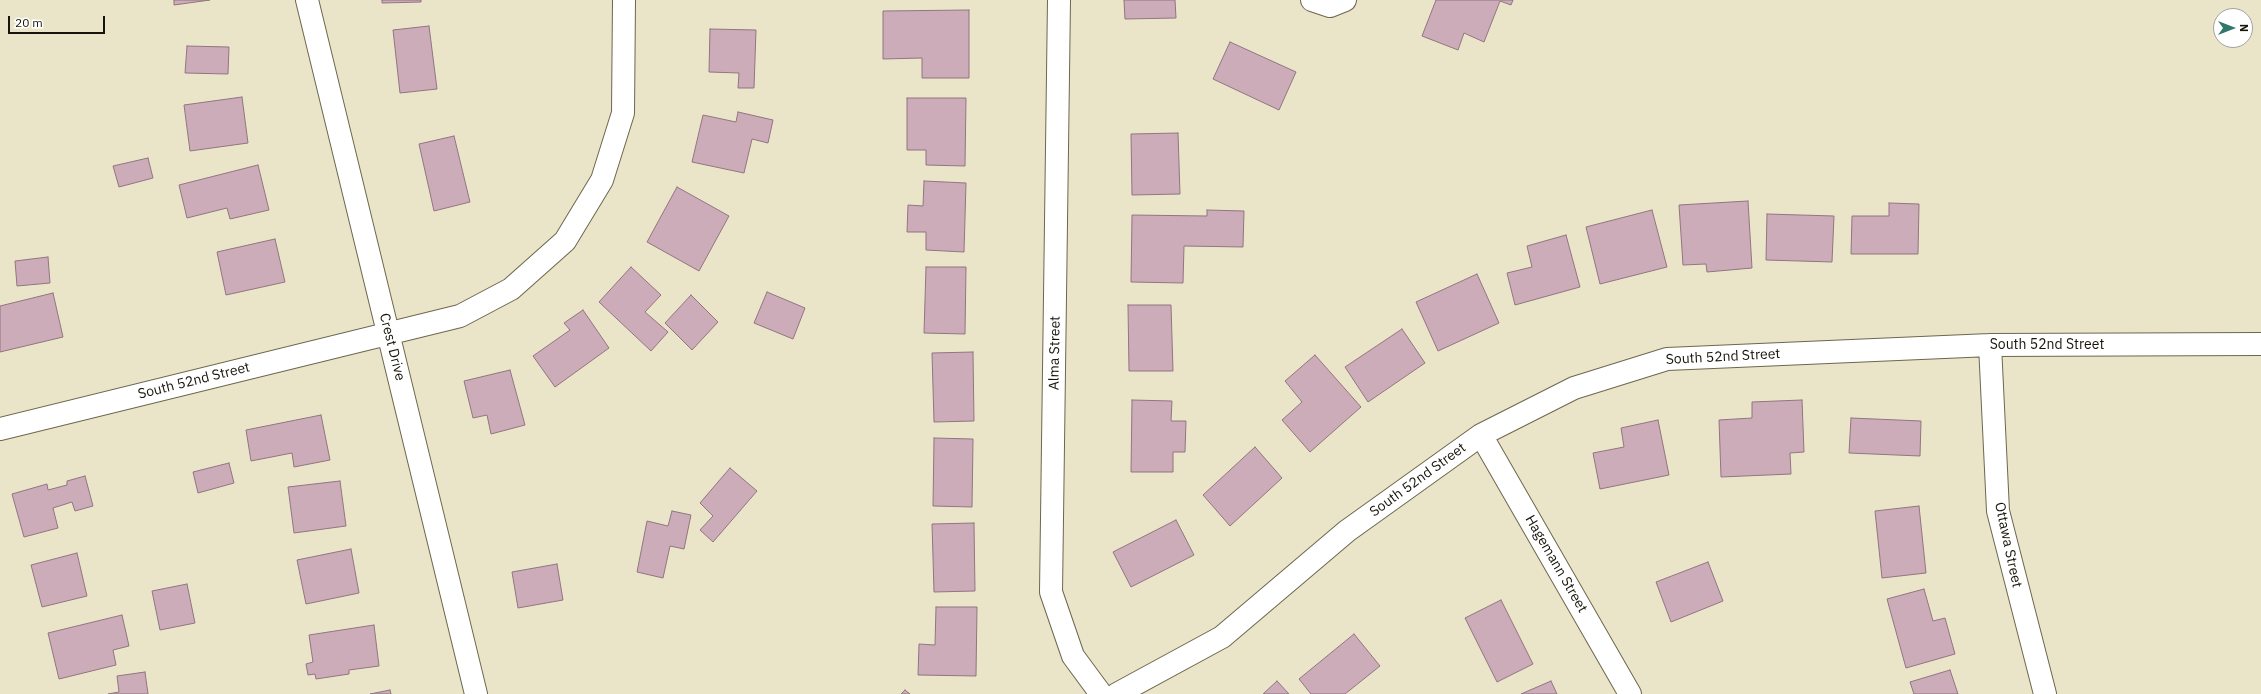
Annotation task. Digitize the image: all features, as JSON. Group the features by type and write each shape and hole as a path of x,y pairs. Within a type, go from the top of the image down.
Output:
{"street":[{"name":"Crest Drive","path":"307,0 476,694"},
{"name":"South 52nd Street","path":"0,429 460,316 511,289 565,241 602,180 623,113 624,0"},
{"name":"Alma Street","path":"1059,0 1051,592 1073,656 1101,694"},
{"path":"1312,0 1330,6 1345,0"},
{"name":"South 52nd Street","path":"1117,694 1222,637 1347,531 1481,434 1574,388 1667,359 1990,345 2261,344"},
{"name":"Ottawa Street","path":"1990,345 1998,511 2045,694"},
{"name":"Hagemann Street","path":"1481,434 1630,694"}],"building":[{"path":"174,0 210,0 174,5"},
{"path":"382,0 421,0 421,2 382,3"},
{"path":"1124,0 1175,0 1176,18 1125,19"},
{"path":"1436,0 1513,0 1511,5 1500,1 1484,42 1464,33 1458,50 1422,36"},
{"path":"969,10 969,78 922,78 922,58 883,59 883,11"},
{"path":"429,26 437,89 400,93 393,30"},
{"path":"710,29 756,30 754,88 738,88 739,73 709,72"},
{"path":"1230,42 1296,72 1279,110 1213,79"},
{"path":"187,46 229,47 228,74 185,73"},
{"path":"242,97 248,143 190,151 184,105"},
{"path":"907,98 966,98 965,166 926,165 926,150 907,150"},
{"path":"738,112 773,120 768,143 752,139 744,173 692,162 703,115 736,122"},
{"path":"1178,133 1180,194 1132,195 1131,134"},
{"path":"454,136 470,202 434,211 419,144"},
{"path":"148,158 153,178 119,187 113,166"},
{"path":"258,165 269,210 230,219 227,208 187,218 179,185"},
{"path":"924,181 966,183 964,252 926,250 926,232 907,232 908,205 923,206"},
{"path":"677,187 729,216 699,271 647,242"},
{"path":"1748,201 1752,268 1707,272 1706,264 1683,265 1679,205"},
{"path":"1889,203 1919,204 1918,254 1851,254 1852,216 1889,216"},
{"path":"1207,210 1244,211 1243,247 1184,246 1183,283 1131,282 1132,215 1207,216"},
{"path":"1652,210 1667,267 1600,284 1586,227"},
{"path":"1767,214 1834,216 1832,262 1766,260"},
{"path":"1566,235 1580,287 1515,305 1507,273 1532,267 1527,246"},
{"path":"275,239 285,282 226,295 217,252"},
{"path":"48,257 50,283 17,286 15,261"},
{"path":"631,267 661,295 645,312 668,332 651,351 599,302"},
{"path":"926,267 966,267 965,334 924,333"},
{"path":"1477,274 1499,323 1438,351 1416,302"},
{"path":"767,292 805,308 793,339 754,323"},
{"path":"53,293 63,337 0,352 0,306"},
{"path":"691,295 718,322 692,350 665,323"},
{"path":"1128,305 1171,305 1173,371 1129,371"},
{"path":"583,310 609,348 555,387 533,356 570,330 564,323"},
{"path":"1402,329 1425,363 1368,402 1345,367"},
{"path":"973,352 974,421 934,422 932,353"},
{"path":"1315,355 1361,407 1310,452 1282,420 1302,402 1285,381"},
{"path":"510,370 525,425 491,434 487,415 473,418 464,381"},
{"path":"1132,400 1172,401 1171,421 1186,421 1185,452 1173,452 1173,472 1131,472"},
{"path":"1802,400 1804,452 1790,453 1791,474 1721,477 1719,420 1752,418 1752,402"},
{"path":"321,415 330,460 294,467 292,453 251,461 246,430"},
{"path":"1851,418 1921,421 1920,456 1849,453"},
{"path":"1658,420 1669,475 1600,489 1593,453 1624,447 1621,428"},
{"path":"934,438 973,439 972,507 933,506"},
{"path":"1255,447 1282,478 1230,526 1203,495"},
{"path":"229,463 234,483 198,493 193,472"},
{"path":"730,468 757,491 713,542 700,530 713,516 700,503"},
{"path":"85,476 93,506 75,511 72,502 53,508 58,528 24,537 12,494 47,484 48,490 67,485 67,481"},
{"path":"340,481 346,526 294,533 288,487"},
{"path":"1919,506 1926,573 1882,578 1875,511"},
{"path":"672,511 691,515 684,549 670,546 663,578 637,572 647,521 668,526"},
{"path":"1176,520 1194,555 1131,587 1113,552"},
{"path":"974,523 975,591 934,592 932,524"},
{"path":"351,549 359,593 306,604 297,560"},
{"path":"77,553 87,596 42,607 31,565"},
{"path":"1708,562 1723,601 1671,622 1656,582"},
{"path":"557,564 563,600 518,608 512,572"},
{"path":"187,584 195,623 160,630 152,591"},
{"path":"1924,589 1933,621 1945,618 1955,654 1906,668 1887,599"},
{"path":"1501,600 1533,664 1497,682 1465,618"},
{"path":"936,607 977,607 976,676 918,675 919,644 935,645"},
{"path":"122,615 129,646 113,650 116,665 59,679 48,633"},
{"path":"374,625 379,666 349,670 349,674 316,679 315,674 308,675 306,664 313,662 309,635"},
{"path":"1354,634 1380,666 1345,694 1311,694 1299,679"},
{"path":"1950,670 1958,694 1914,694 1910,682"},
{"path":"145,672 148,694 108,694 119,692 117,676"},
{"path":"1277,681 1289,694 1263,694"},
{"path":"1551,681 1557,694 1521,694"},
{"path":"390,690 391,694 370,694"},
{"path":"905,690 910,694 901,694"}]}
